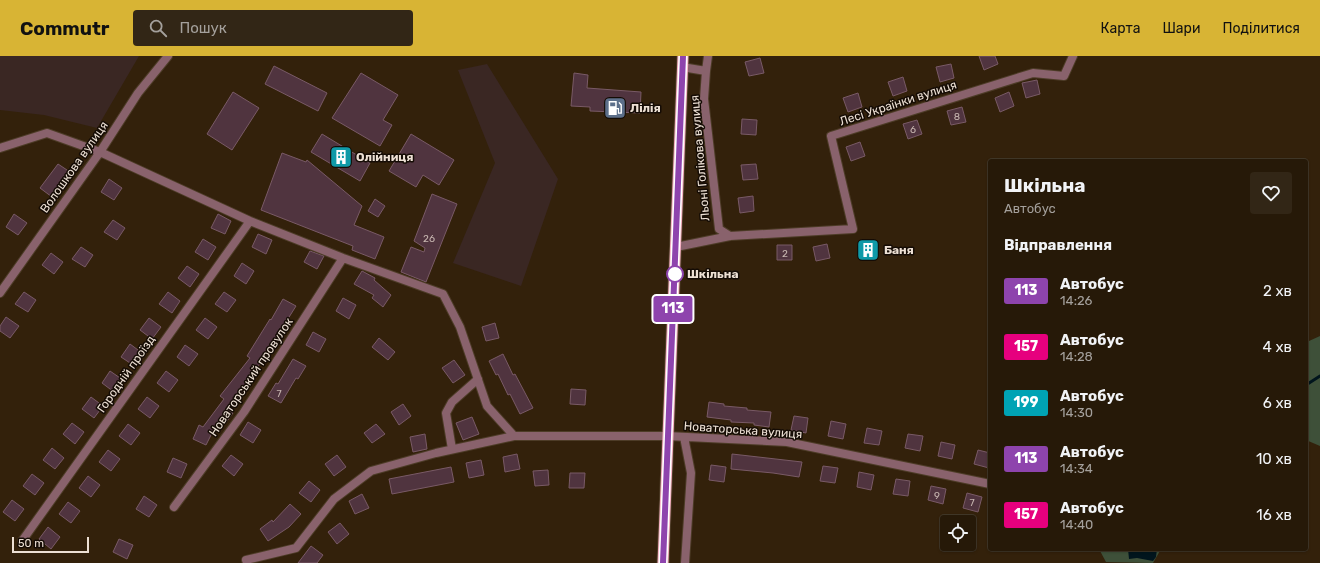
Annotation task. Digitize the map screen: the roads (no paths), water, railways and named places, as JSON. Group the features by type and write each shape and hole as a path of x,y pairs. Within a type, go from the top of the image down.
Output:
{"highway":[{"path":"663,563 683,61"}],"street":[{"name":"Волошкова вулиця","path":"0,293 100,152 138,93 168,56"},
{"name":"Льоні Голікова вулиця","path":"708,56 704,99 719,229 730,236"},
{"name":"Лесі Українки вулиця","path":"730,236 853,229 831,136 1033,72 1064,76 1073,56"},
{"path":"683,61 706,71"},
{"path":"0,148 47,133 100,152 250,221 343,258 443,294 460,327 487,406 514,436"},
{"name":"Городній проїзд","path":"22,541 250,221"},
{"path":"676,247 730,236"},
{"name":"Новаторський провулок","path":"174,507 244,412 343,258"},
{"path":"452,450 446,413 452,402 478,379"},
{"name":"Новаторська вулиця","path":"246,560 296,548 334,499 371,471 514,436 667,436 787,442 988,484"},
{"path":"684,437 691,473 685,563"}],"water":[{"path":"1128,551 1157,551 1156,557 1153,561 1137,558 1129,559"}],"waterway":[{"path":"1308,384 1320,376"}],"place":[{"name":"Лілія","path":"615,108"},
{"name":"Олійниця","path":"341,157"},
{"name":"Баня","path":"868,250"},
{"name":"Шкільна","path":"675,274"}]}
